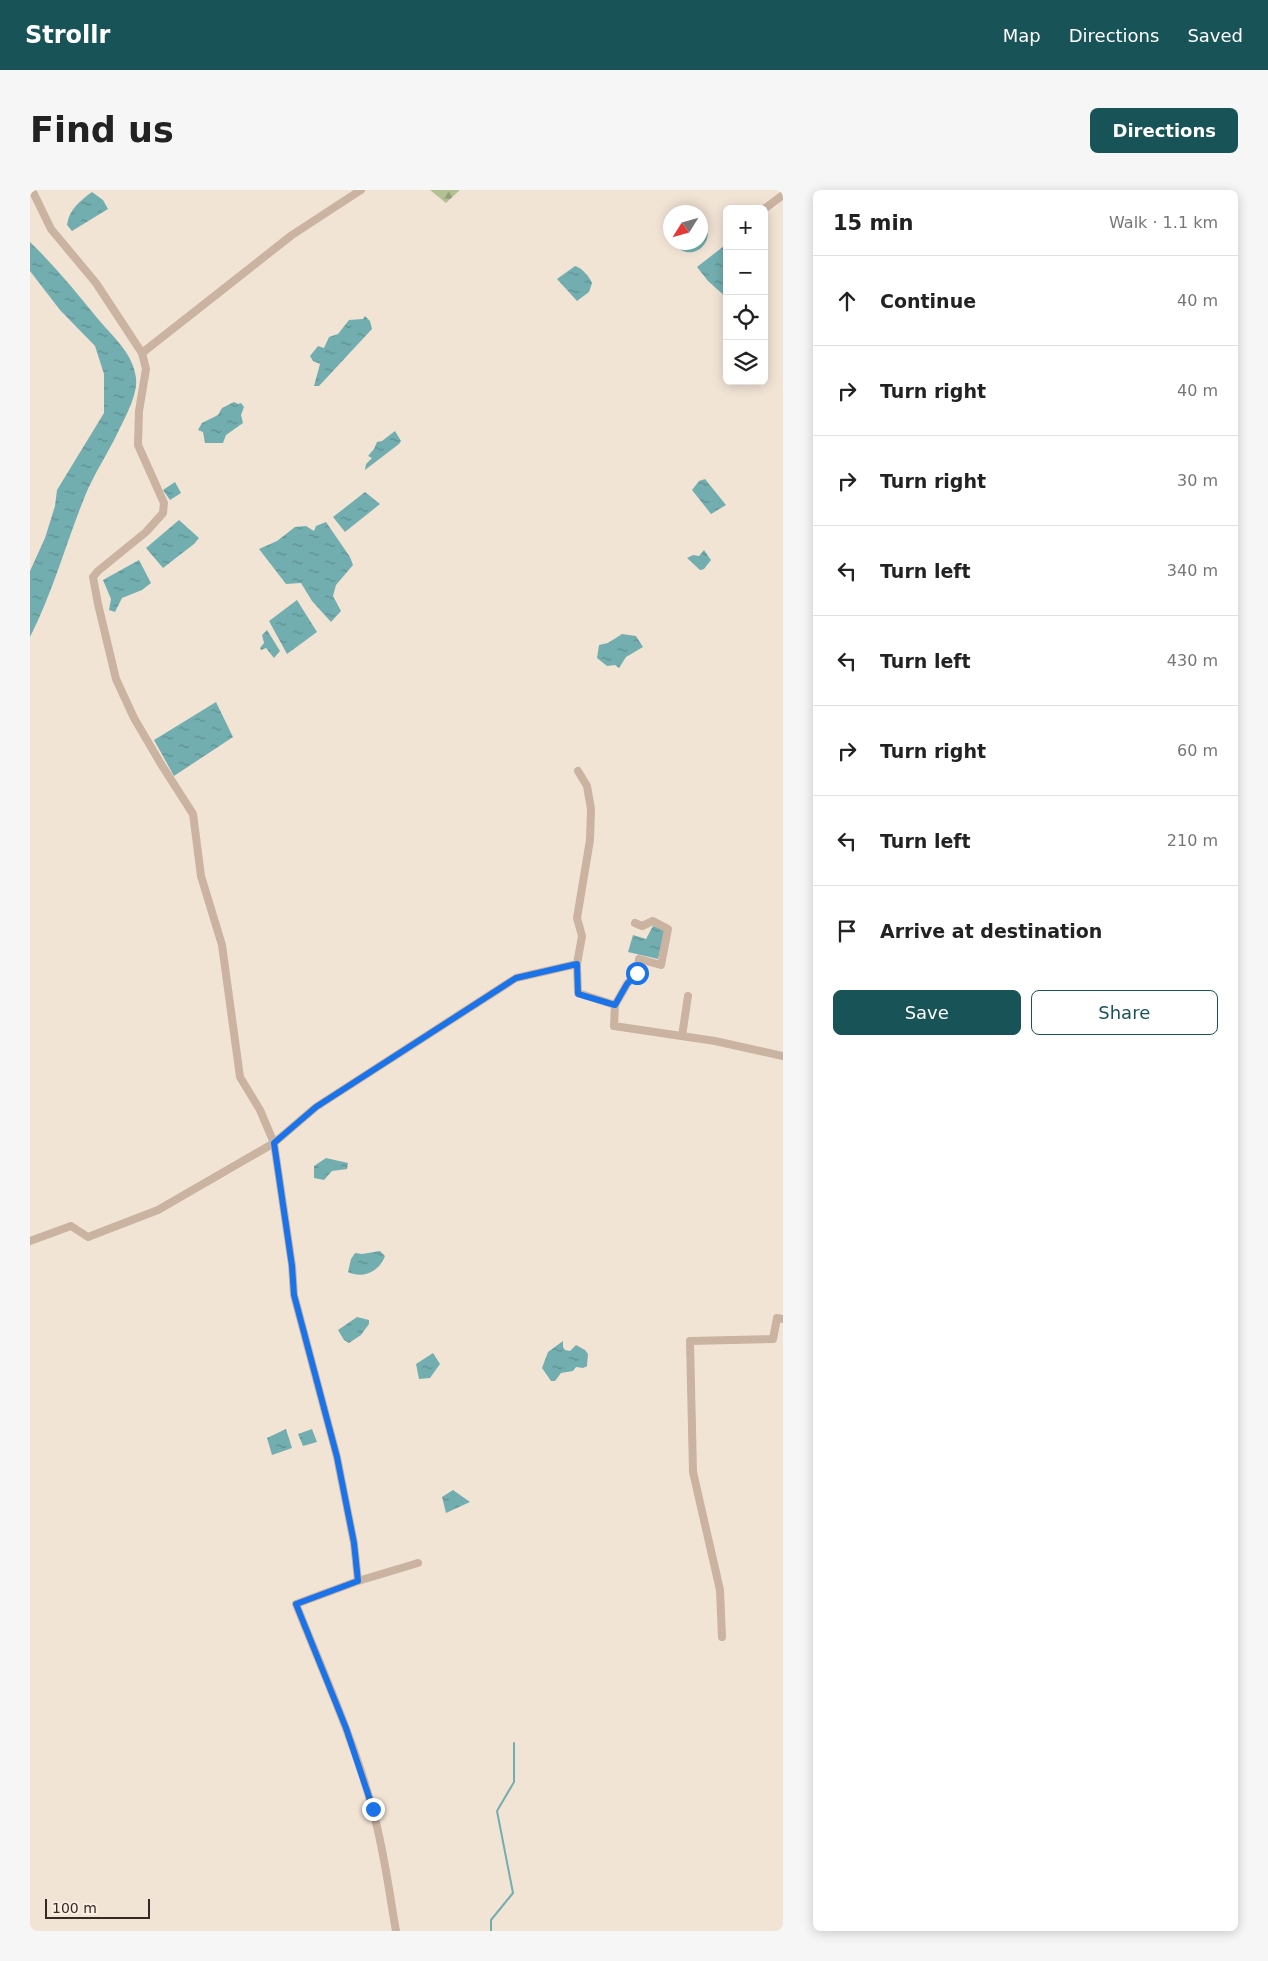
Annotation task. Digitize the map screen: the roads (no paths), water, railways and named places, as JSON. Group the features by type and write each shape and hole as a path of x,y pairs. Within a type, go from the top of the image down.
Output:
{"street":[{"path":"32,190 51,229 96,283 142,353 146,369 139,411 138,445 164,503 163,513 146,532 98,570 93,577 116,678 134,718 193,814 201,876 222,945 240,1077 260,1110 274,1143 292,1266 294,1295 337,1457 354,1543 358,1581"},
{"path":"142,353 292,235 361,190"},
{"path":"768,206 783,195"},
{"path":"578,771 587,786 591,810 590,840 577,918 582,936 577,964 578,994 615,1005"},
{"path":"635,923 642,926 653,921 668,929 661,965 639,959 637,973 627,984 615,1005 614,1026 682,1036 783,1056"},
{"path":"30,1241 71,1226 88,1237 158,1210 274,1143 316,1107 516,978 577,964"},
{"path":"682,1036 688,996"},
{"path":"722,1637 720,1590 693,1472 690,1341 773,1339 777,1318 783,1319"},
{"path":"396,1931 383,1850 373,1809 346,1728 296,1604 358,1581 418,1563"}],"water":[{"path":"92,192 103,200 108,209 72,231 67,225 70,214 79,202"},
{"path":"30,242 57,270 122,346 134,369 136,384 127,413 85,496 52,585 30,637 30,571 45,538 55,506 57,490 104,413 104,374 95,346 60,310 30,271"},
{"path":"723,247 723,294 708,281 697,267"},
{"path":"681,250 699,250 691,252"},
{"path":"575,266 585,273 592,283 589,292 577,301 557,279"},
{"path":"365,316 370,321 372,329 319,386 314,386 320,364 313,361 310,356 318,346 324,348 329,337 338,334 349,320 363,319"},
{"path":"234,402 241,403 244,407 241,415 243,423 226,435 223,443 205,443 203,432 198,430 202,423 218,415 222,408"},
{"path":"395,431 401,441 399,444 365,470 366,464 372,458 368,456 377,442 382,441"},
{"path":"705,479 726,505 711,514 692,490 699,481"},
{"path":"175,482 181,493 170,500 163,490"},
{"path":"365,492 380,504 345,532 333,517"},
{"path":"179,520 199,538 163,568 146,548"},
{"path":"326,522 350,557 353,565 336,585 333,596 341,611 331,622 312,601 301,583 286,584 259,549 277,541 295,527 306,526 314,531 316,526"},
{"path":"704,550 711,560 704,569 700,570 687,558 693,555 699,556"},
{"path":"139,560 151,583 142,590 122,598 115,612 109,610 111,599 103,580"},
{"path":"297,600 317,632 287,654 269,621"},
{"path":"267,630 280,651 274,658 266,648 261,650 260,648 264,643 262,635"},
{"path":"622,634 636,636 643,647 626,657 619,668 615,665 607,666 597,658 599,645 608,643"},
{"path":"216,702 233,737 174,776 154,740"},
{"path":"653,926 665,930 658,959 628,952 633,935 646,939"},
{"path":"326,1158 348,1163 347,1169 332,1171 324,1180 314,1178 314,1166"},
{"path":"380,1251 385,1256 375,1270 359,1275 348,1272 351,1259 355,1253 362,1254"},
{"path":"357,1317 369,1320 369,1324 361,1335 349,1343 344,1340 338,1330"},
{"path":"563,1341 565,1350 570,1351 576,1345 585,1350 588,1354 587,1366 583,1368 576,1367 573,1371 561,1373 555,1381 551,1381 542,1368 548,1352"},
{"path":"433,1353 440,1364 430,1378 419,1379 416,1364"},
{"path":"286,1429 292,1448 272,1455 267,1438"},
{"path":"312,1429 317,1442 303,1446 298,1434"},
{"path":"453,1490 470,1502 446,1513 442,1497"}],"waterway":[{"path":"491,1931 491,1920 513,1893 497,1811 514,1782 514,1743"}]}
